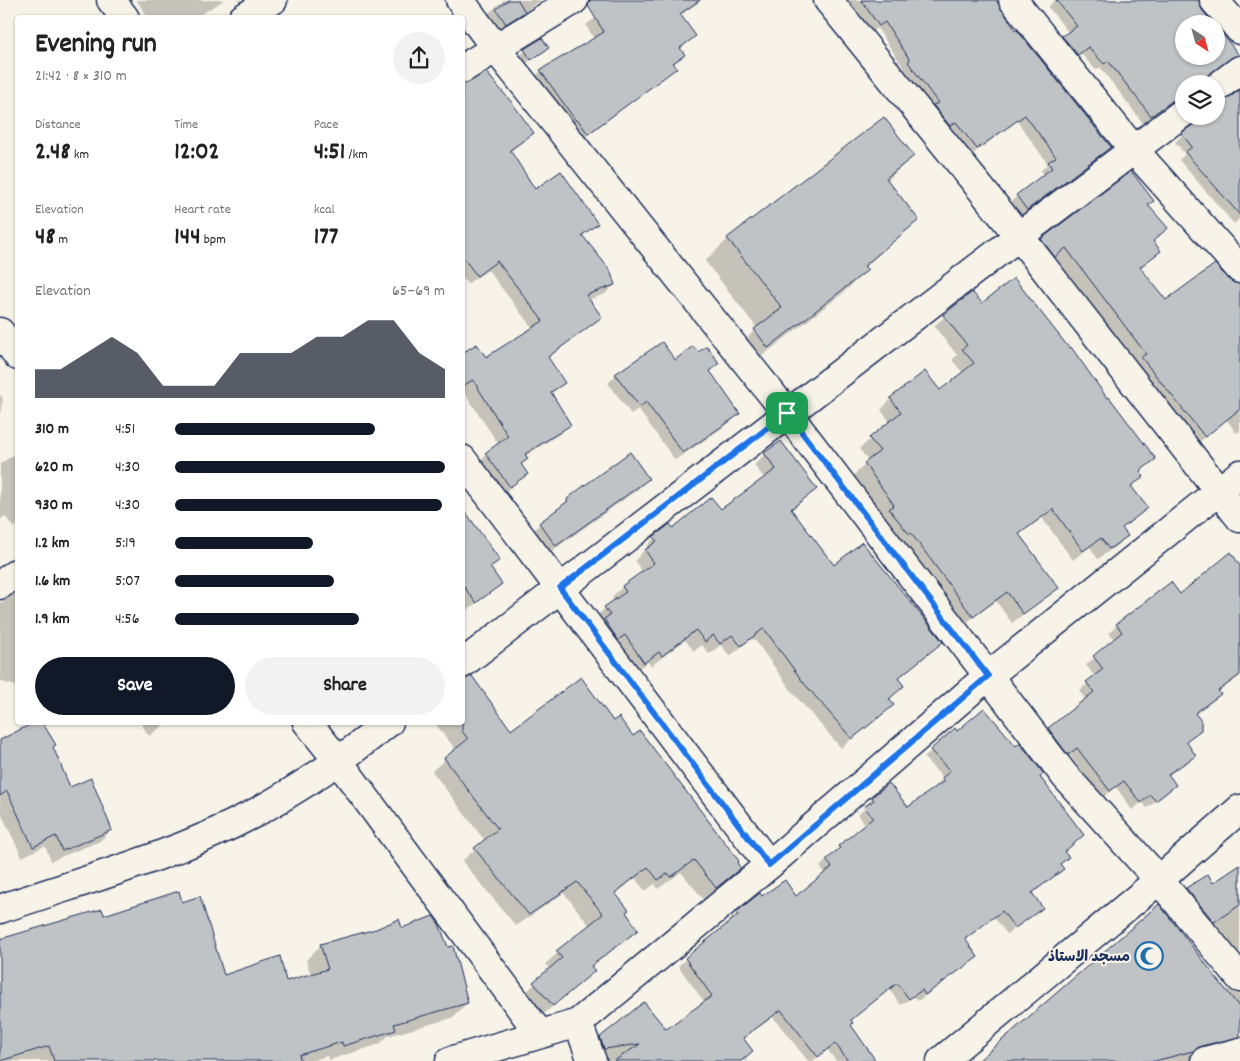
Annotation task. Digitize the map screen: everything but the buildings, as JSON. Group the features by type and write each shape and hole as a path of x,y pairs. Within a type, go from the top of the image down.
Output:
{"street":[{"path":"111,0 123,15"},
{"path":"248,15 273,0"},
{"path":"460,0 496,49 787,413 1065,776 1159,880 1240,978"},
{"path":"465,67 574,0"},
{"path":"828,0 1019,236 1219,494 1240,518"},
{"path":"1013,0 1134,150 1240,269"},
{"path":"1214,0 1240,30"},
{"path":"1225,81 1240,70"},
{"path":"465,662 787,413 1175,119"},
{"path":"0,332 15,352"},
{"path":"465,463 769,865"},
{"path":"450,1061 539,1033 578,1023 769,865 988,676 1219,494 1240,474"},
{"path":"0,585 15,574"},
{"path":"309,725 339,762 539,1033"},
{"path":"0,909 186,845 252,814 339,762 384,725"},
{"path":"941,1061 1159,880 1240,809"},
{"path":"578,1023 592,1061"},
{"path":"1205,1061 1240,1052"}],"place":[{"name":"مسجد الاستاذ","path":"1149,956"}],"route":[{"path":"787,413 988,676 769,865 560,588 787,413"}]}
